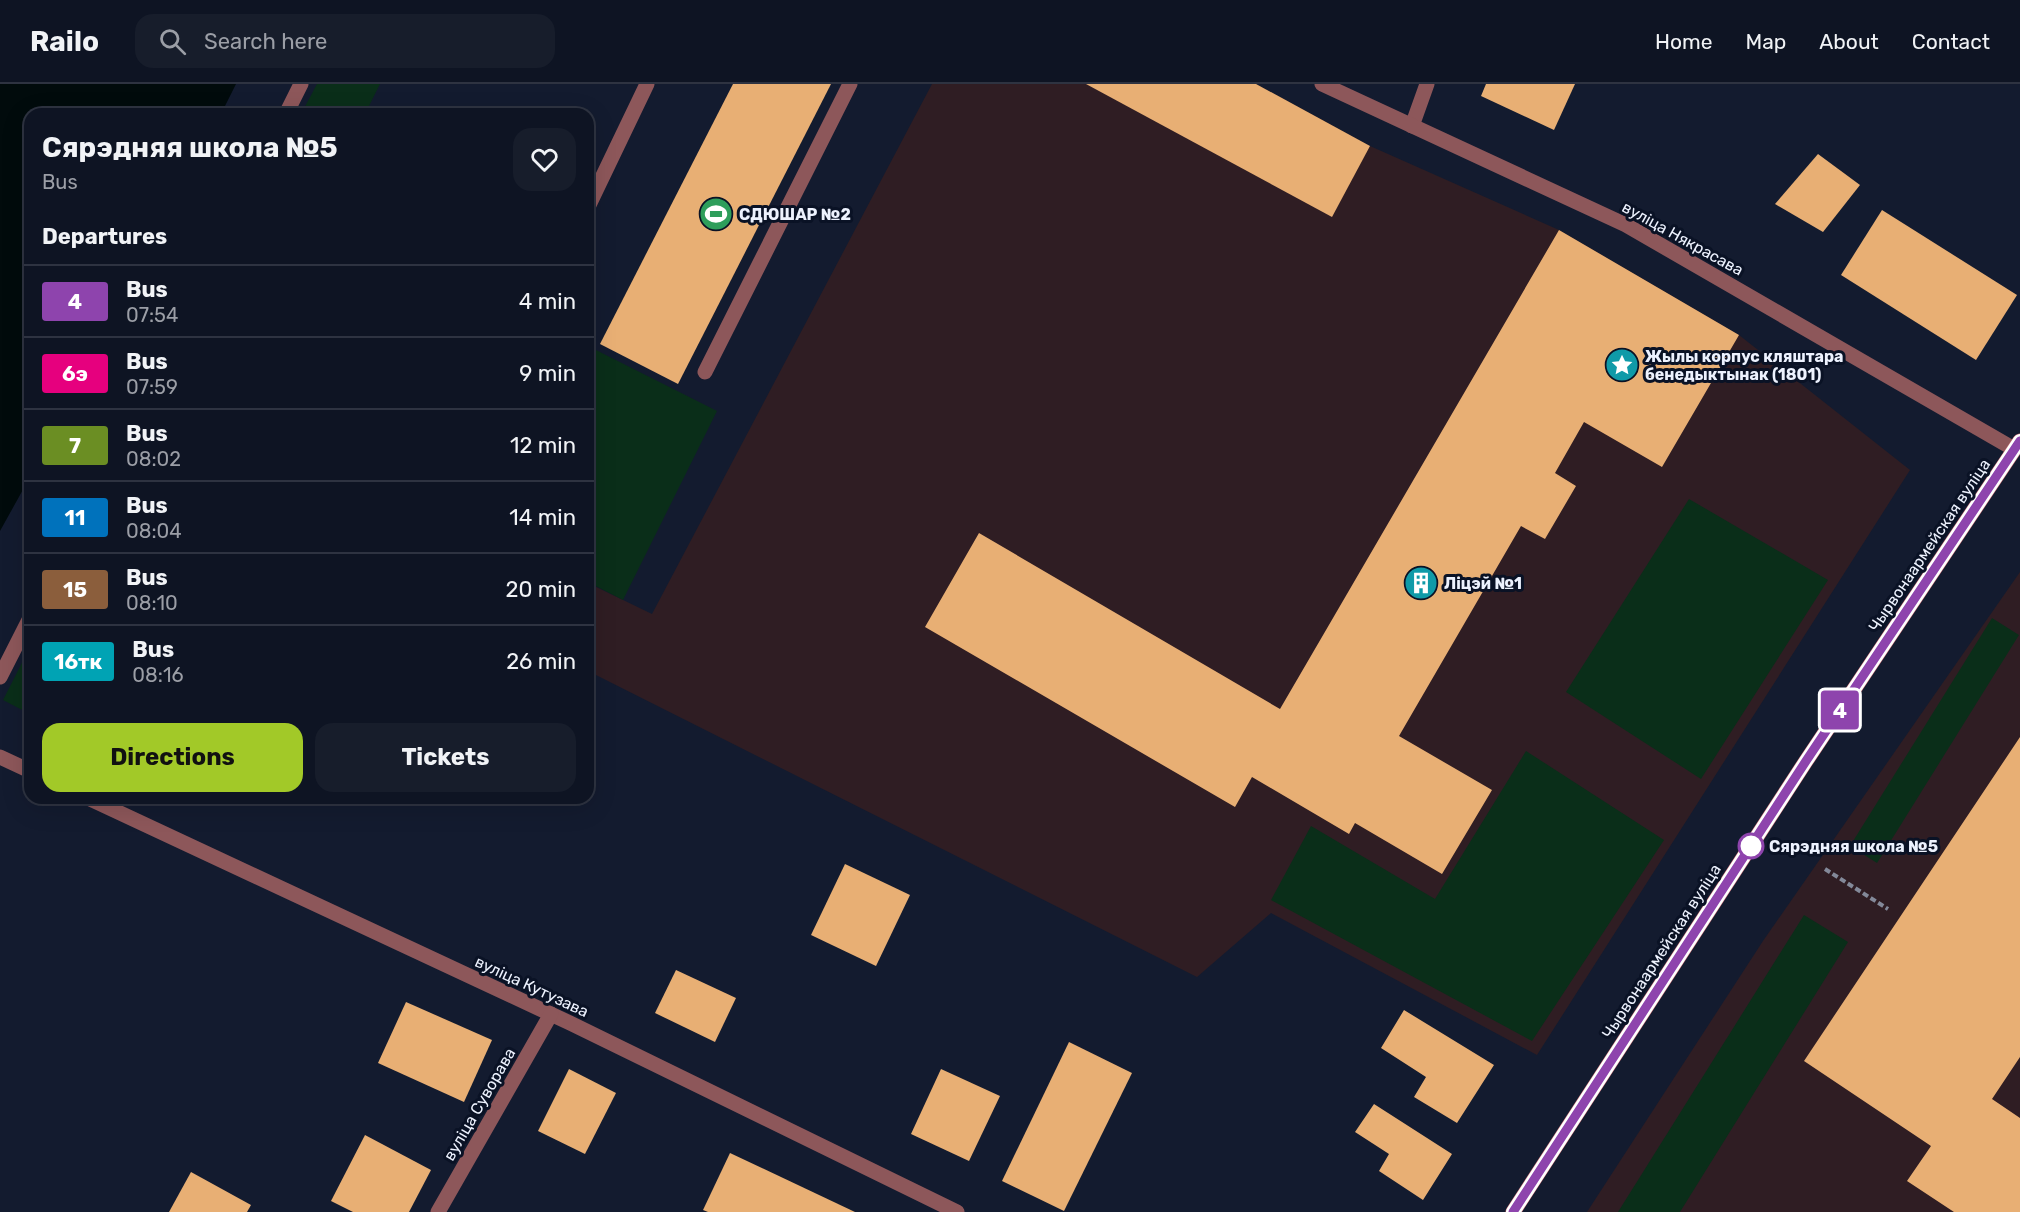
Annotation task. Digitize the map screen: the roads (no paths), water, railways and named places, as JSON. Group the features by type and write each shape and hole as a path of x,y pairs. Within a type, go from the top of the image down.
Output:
{"main road":[{"name":"Чырвонаармейская вуліца","path":"1513,1212 1800,770 2017,445"}],"street":[{"path":"289,108 301,84"},
{"path":"594,194 647,84"},
{"path":"705,372 850,84"},
{"name":"вуліца Някрасава","path":"1322,84 1626,225 2017,445"},
{"path":"1412,126 1427,84"},
{"path":"0,677 24,630"},
{"path":"0,757 24,768"},
{"name":"вуліца Кутузава","path":"101,804 551,1014 957,1212"},
{"name":"вуліца Суворава","path":"438,1212 551,1014"}],"place":[{"name":"СДЮШАР №2","path":"716,214"},
{"name":"Жылы корпус кляштара бенедыктынак (1801)","path":"1622,365"},
{"name":"Ліцэй №1","path":"1421,583"},
{"name":"Сярэдняя школа №5","path":"1751,846"}]}
